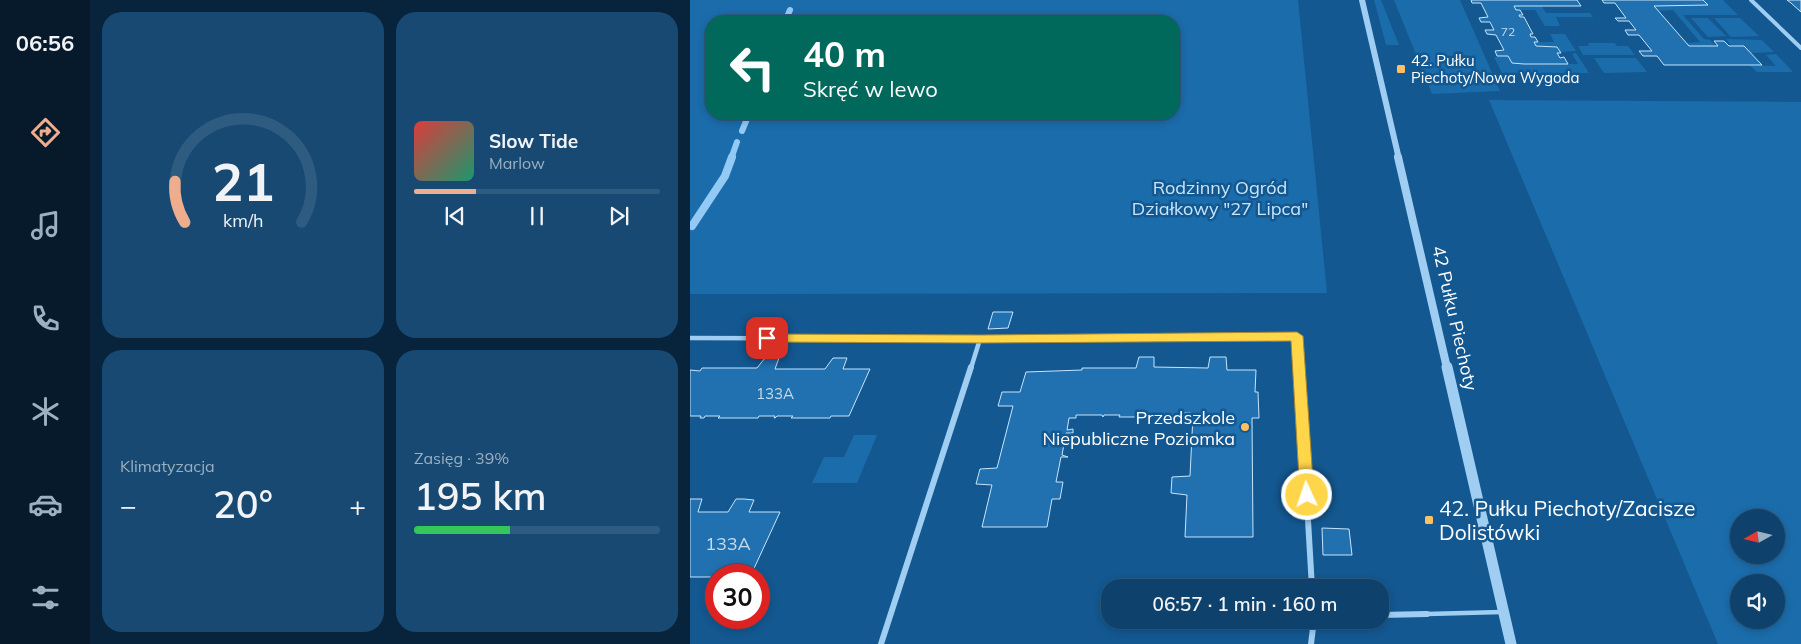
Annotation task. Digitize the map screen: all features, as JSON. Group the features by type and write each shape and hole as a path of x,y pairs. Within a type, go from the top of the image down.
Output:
{"street":[{"name":"42 Pułku Piechoty","path":"1362,0 1511,644"},
{"path":"1751,0 1801,48"},
{"path":"690,338 980,339 1297,336 1311,579"},
{"path":"881,644 980,339"},
{"path":"1389,615 1427,614"},
{"path":"1311,644 1313,629"}],"lane":[{"path":"1427,614 1504,612"}],"green space":[{"name":"Rodzinny Ogród Działkowy \"27 Lipca\"","path":"690,0 1298,0 1327,293 690,294"},
{"path":"1374,0 1381,0 1399,45 1386,45"},
{"path":"1394,0 1460,0 1500,91 1432,94"},
{"path":"1703,0 1723,0 1738,15 1683,15 1704,39 1710,40 1716,46 1689,46 1686,43 1700,42 1673,10 1658,11 1654,6 1707,5"},
{"path":"1541,5 1546,13 1590,13 1593,17 1556,17 1560,26 1545,26 1535,10 1516,10 1514,6"},
{"path":"1691,18 1708,18 1726,36 1708,37"},
{"path":"1714,18 1740,18 1759,36 1731,37"},
{"path":"1550,34 1565,34 1576,51 1560,52 1557,47 1536,46 1534,42 1554,42"},
{"path":"1726,39 1762,40 1774,52 1751,53 1744,46 1731,46"},
{"path":"1588,43 1615,43 1617,46 1628,46 1635,55 1583,55 1578,46 1589,46"},
{"path":"1576,53 1589,73 1502,73 1494,57 1508,56 1512,63 1578,64 1572,54"},
{"path":"1776,54 1793,72 1757,72 1749,65 1776,66 1766,55"},
{"path":"1594,58 1636,58 1647,72 1604,73"},
{"path":"1489,100 1801,102 1801,644 1718,644"},
{"path":"854,435 877,435 857,483 812,483 824,457 844,457"}],"building":[{"path":"1471,0 1577,0 1581,6 1514,6 1523,15 1519,15 1524,17 1533,34 1530,34 1531,37 1535,37 1538,42 1534,42 1536,46 1557,47 1561,53 1557,53 1560,58 1564,57 1568,64 1524,64 1512,63 1508,56 1497,56 1495,51 1504,50 1496,35 1487,34 1485,30 1494,30 1490,22 1481,22 1479,18 1488,17 1481,3 1472,3"},
{"path":"1602,0 1703,0 1708,5 1654,6 1689,46 1718,46 1714,41 1724,41 1729,46 1744,46 1762,65 1664,65 1657,56 1643,56 1639,51 1652,51 1639,35 1628,35 1625,30 1636,30 1629,21 1618,21 1615,18 1626,18 1615,3 1604,3"},
{"path":"1787,0 1801,0 1801,12 1791,3"},
{"path":"993,312 1013,312 1008,328 988,329"},
{"path":"1139,357 1154,357 1154,367 1208,368 1210,357 1226,357 1227,370 1256,370 1255,392 1258,392 1259,418 1252,418 1253,537 1185,537 1187,495 1171,493 1172,477 1190,476 1193,415 1190,413 1179,413 1177,417 1174,417 1174,415 1158,414 1158,417 1076,415 1076,418 1069,418 1067,430 1073,429 1073,433 1066,433 1062,455 1068,457 1061,457 1056,482 1063,482 1060,499 1052,499 1047,527 982,527 992,485 976,484 980,469 997,468 1013,406 998,406 1002,392 1020,392 1026,372 1082,370 1082,368 1136,368"},
{"path":"765,358 779,358 775,369 825,369 833,358 847,358 843,369 870,369 849,416 831,416 830,418 777,416 774,418 775,416 759,416 758,418 718,418 720,416 705,416 700,418 701,416 690,416 690,370 700,371 702,368 757,368"},
{"path":"690,499 702,499 698,512 728,512 736,499 744,499 754,500 749,512 780,512 756,564 705,564 705,577 690,577"},
{"path":"1322,528 1349,529 1352,555 1323,555"}],"waterway":[{"path":"788,15 790,10"},
{"path":"742,131 747,120"},
{"path":"731,159 737,142"},
{"path":"692,226 725,176 732,157"}],"place":[{"name":"42. Pułku Piechoty/Nowa Wygoda","path":"1401,69"},
{"name":"Przedszkole Niepubliczne Poziomka","path":"1245,427"},
{"name":"42. Pułku Piechoty/Zacisze Dolistówki","path":"1429,520"}],"route":[{"path":"767,338 980,339 1297,336 1307,495"}]}
